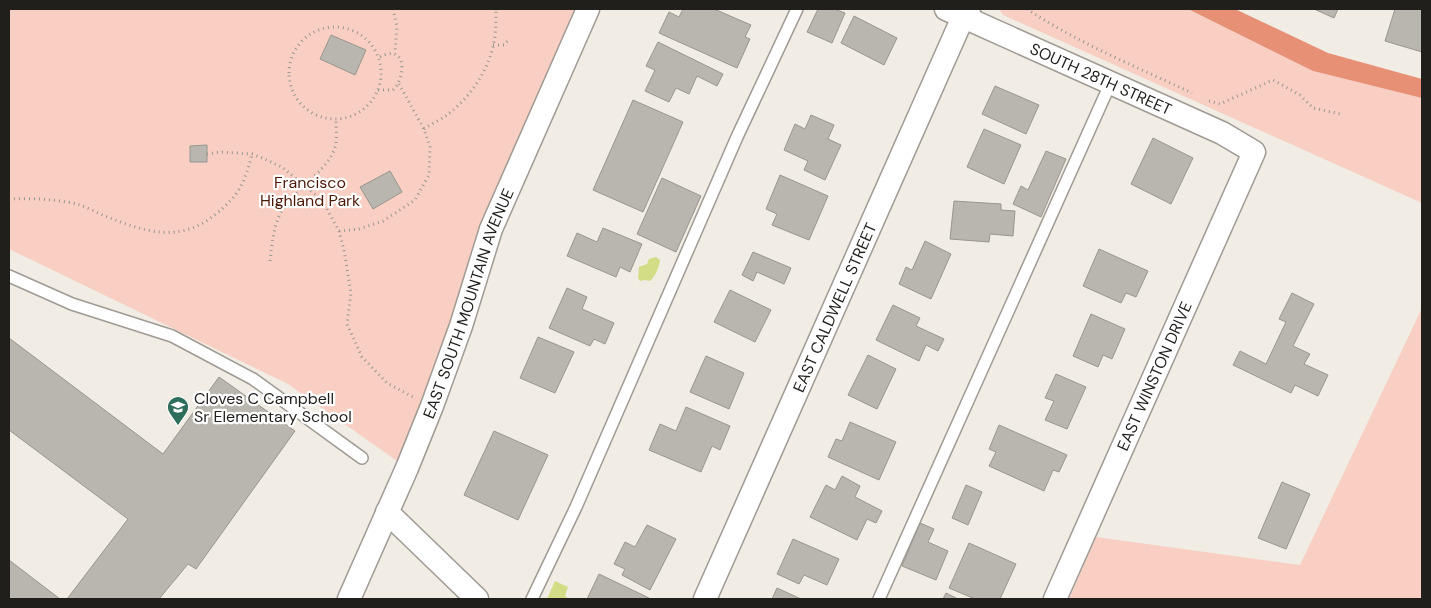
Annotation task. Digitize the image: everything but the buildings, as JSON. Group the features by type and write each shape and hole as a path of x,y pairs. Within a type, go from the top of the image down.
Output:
{"street":[{"name":"EAST SOUTH MOUNTAIN AVENUE","path":"349,599 432,406 461,326 490,229 588,9"},
{"name":"SOUTH 28TH STREET","path":"960,11 1222,133 1254,152"},
{"name":"EAST CALDWELL STREET","path":"705,599 960,11"},
{"name":"EAST WINSTON DRIVE","path":"1055,599 1254,152"},
{"path":"387,512 476,599"}],"lane":[{"path":"532,599 576,507 737,137 797,9"},
{"path":"879,599 1111,82"},
{"path":"9,276 72,304 172,336 252,378 362,458"}],"path":[{"path":"393,9 396,26 395,53"},
{"path":"424,129 448,115 473,89 487,64 493,45 496,9"},
{"path":"1027,9 1096,48 1210,101 1220,104 1273,80 1300,95 1313,108 1340,114"},
{"path":"334,26 350,28 359,32 371,43 380,57 382,75 378,90 366,108 352,117 336,120 311,113 299,102 290,87 288,71 292,55 304,38 318,29 334,26"},
{"path":"493,45 504,45 509,39"},
{"path":"378,90 393,90 399,84 403,69 399,56 395,53 387,53 380,57"},
{"path":"339,231 359,229 383,221 415,200 429,175 430,147 424,129 399,84"},
{"path":"270,261 274,230 282,212 304,184 319,171 331,155 336,144 336,120"},
{"path":"207,154 221,152 252,154 282,167 322,200 339,231 344,250 351,293 347,324 362,357 387,383 432,406"},
{"path":"9,199 44,199 77,204 138,228 164,233 179,232 198,226 209,219 233,197 242,187 248,175 252,154"}],"green space":[{"name":"Francisco Highland Park","path":"9,9 588,9 407,468 288,384 9,249"},
{"path":"999,9 1188,9 1313,71 1422,98 1422,203 1003,15"},
{"path":"1422,308 1422,599 1069,599 1096,537 1300,565"}],"shaded area":[{"path":"1188,9 1235,9 1328,53 1422,79 1422,98 1313,71"},
{"path":"656,257 660,260 654,277 650,281 640,281 638,278 639,267 647,264 649,259"},
{"path":"555,581 568,587 565,596 569,599 547,599"}],"place":[{"name":"Cloves C Campbell Sr Elementary School","path":"178,426"}]}
